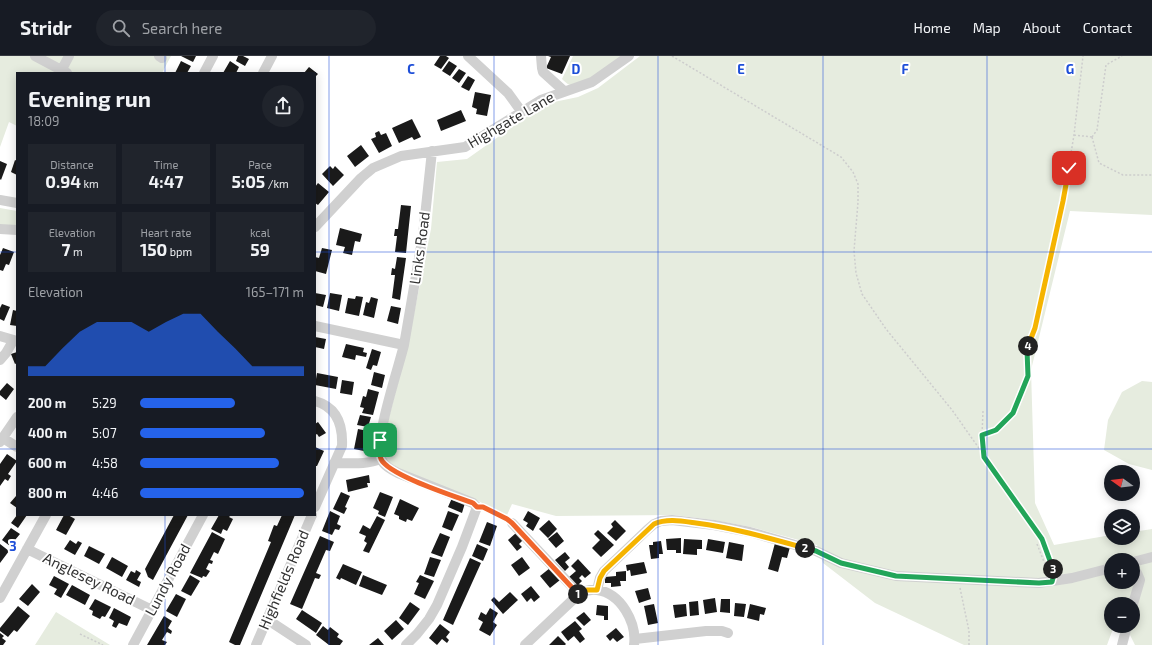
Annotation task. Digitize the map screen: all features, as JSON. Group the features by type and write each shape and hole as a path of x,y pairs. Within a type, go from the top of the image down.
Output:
{"street":[{"path":"35,56 63,72 69,56"},
{"path":"205,72 213,56"},
{"path":"264,72 272,56"},
{"path":"468,56 508,93 521,111"},
{"path":"541,56 543,72 564,91"},
{"name":"Highgate Lane","path":"316,226 361,178 373,168 401,156 456,149 472,144 521,111 541,100 592,82 629,56"},
{"name":"Links Road","path":"381,459 379,452 384,416 404,345 423,236 432,151"},
{"path":"0,200 16,203"},
{"path":"0,229 16,230"},
{"path":"316,326 404,345"},
{"path":"0,336 15,341 0,360"},
{"path":"316,401 322,403 333,410 338,419 341,430 342,446 316,505"},
{"path":"16,418 1,440 16,447"},
{"path":"334,463 366,463 375,462 381,459 390,469 473,503 477,507 437,606 425,624 406,645"},
{"path":"0,598 45,516"},
{"name":"Lundy Road","path":"133,645 202,516"},
{"name":"Highfields Road","path":"256,645 312,516"},
{"path":"597,590 600,578 604,571 647,530 654,524 661,521 672,520 714,525 750,532 816,551 841,563 896,576 1039,583 1052,582 1104,570"},
{"path":"512,523 579,594"},
{"name":"Anglesey Road","path":"27,549 152,610"},
{"path":"1140,560 1152,556"},
{"path":"525,645 579,594 587,590 597,590 609,594 618,601 626,610 631,621 635,642 706,631 722,631 728,633"},
{"path":"268,620 306,645"},
{"path":"1122,645 1125,633"}],"path":[{"path":"672,56 841,157 853,172 858,184 854,251 856,273 862,294 886,329 952,410 1042,539 1054,574 1052,582"},
{"path":"982,435 996,430 1013,413 1028,376 1027,350 1035,328 1062,209 1074,135 1083,56"},
{"path":"1092,137 1097,130 1106,65 1122,56"},
{"path":"1074,135 1092,137"},
{"path":"1092,137 1099,163 1123,175 1152,175"},
{"path":"983,411 982,435 984,457"},
{"path":"477,507 483,507 512,523"},
{"path":"1037,544 1052,582"},
{"path":"958,578 969,631 969,645"},
{"path":"80,634 103,645"}],"shaded area":[{"path":"0,56 171,56 163,72 16,72 16,126 9,122 0,147"},
{"path":"573,56 624,56 593,78 579,84 572,85 567,84 562,79"},
{"path":"640,56 1152,56 1152,215 1070,211 1031,370 1035,503 1054,545 1104,536 1104,545 1140,545 1140,531 1152,529 1152,645 1135,645 1128,633 1140,633 1140,597 1104,597 1104,633 1111,633 1107,645 964,645 875,603 823,563 817,545 751,527 714,520 674,515 556,516 512,504 507,515 478,501 413,477 384,459 388,421 407,348 431,229 437,162 467,159 529,115 554,102 578,97 598,88"},
{"path":"0,208 16,211 16,226 0,225"},
{"path":"1142,381 1152,382 1152,470 1140,467 1140,465 1129,464 1104,450 1108,420 1122,392"},
{"path":"56,612 110,645 35,645"}],"building":[{"path":"181,56 196,56 193,62"},
{"path":"238,56 243,56 249,59 245,66 236,61"},
{"path":"440,56 446,56 449,58 441,69 434,65"},
{"path":"548,56 570,56 562,74 546,68 551,57"},
{"path":"181,61 191,66 188,72 176,72"},
{"path":"230,61 239,67 236,72 224,72"},
{"path":"449,61 457,66 450,76 442,71"},
{"path":"309,67 315,72 305,72"},
{"path":"459,69 466,73 459,83 452,78"},
{"path":"468,76 475,80 469,91 461,87"},
{"path":"475,92 491,95 487,116 476,114 477,109 472,107"},
{"path":"461,110 466,121 441,131 437,120"},
{"path":"412,119 421,137 414,140 412,137 399,143 392,128"},
{"path":"379,131 381,135 386,133 392,146 379,153 371,139 376,137 375,133"},
{"path":"361,145 369,156 355,167 347,156"},
{"path":"15,160 16,174 11,172"},
{"path":"0,161 7,164 1,180 0,179"},
{"path":"330,166 333,169 335,166 344,175 333,186 322,174"},
{"path":"318,183 329,192 318,205 316,204 316,186"},
{"path":"401,205 411,206 406,253 395,252 397,236 394,236 395,229 398,229"},
{"path":"340,228 362,234 360,242 355,241 352,255 343,253 345,247 336,245"},
{"path":"3,248 14,252 9,265 6,264 3,271 0,270 0,255"},
{"path":"322,248 332,250 326,274 316,271 316,257 319,258"},
{"path":"397,257 406,258 400,300 392,298 395,275 391,275 392,268 395,269"},
{"path":"316,293 326,295 323,307 316,305"},
{"path":"330,293 342,295 339,311 327,308"},
{"path":"356,296 363,297 359,316 345,313 348,298 355,299"},
{"path":"371,297 378,299 374,318 363,315 366,302 369,303"},
{"path":"2,304 10,307 4,321 0,319 0,308"},
{"path":"391,306 401,308 398,324 387,321"},
{"path":"13,310 16,311 16,326 10,325"},
{"path":"316,337 326,339 324,349 316,347"},
{"path":"346,344 364,348 363,352 367,353 366,357 356,355 355,360 342,357"},
{"path":"372,349 381,352 377,366 373,365 371,370 366,368"},
{"path":"16,352 15,364 11,354"},
{"path":"374,372 385,375 382,388 371,385"},
{"path":"317,373 338,377 336,389 316,385"},
{"path":"342,380 354,382 352,395 340,393"},
{"path":"7,383 14,389 6,400 0,395 0,391"},
{"path":"368,389 379,392 373,415 362,413 364,408 360,407 363,396 366,397"},
{"path":"360,415 371,417 368,427 357,425"},
{"path":"318,422 326,433 319,437 316,434 316,423"},
{"path":"358,429 368,431 364,451 354,449"},
{"path":"316,447 324,451 316,466"},
{"path":"7,454 16,460 8,474 11,476 8,481 5,479 0,486 0,464"},
{"path":"369,475 370,483 367,483 368,487 348,492 346,480"},
{"path":"341,492 350,496 345,507 347,508 344,514 333,509"},
{"path":"380,492 393,497 385,517 378,514 379,511 373,508"},
{"path":"16,496 16,507 10,503"},
{"path":"452,498 465,503 462,513 448,507"},
{"path":"400,499 419,508 412,521 407,519 406,522 399,519 399,516 394,514"},
{"path":"330,511 340,516 337,524 341,526 339,530 335,529 332,535 322,531"},
{"path":"448,511 459,515 452,531 442,527"},
{"path":"528,511 540,518 533,531 526,526 528,523 523,520"},
{"path":"16,516 26,516 18,528 11,523"},
{"path":"63,516 70,516 75,519 66,535 56,530"},
{"path":"173,516 187,516 153,580 148,577 145,569"},
{"path":"218,516 230,516 229,517 233,519 227,531 223,529 221,534 211,529"},
{"path":"282,516 295,516 240,645 235,645 229,642 271,542 268,541 274,525 277,526"},
{"path":"377,516 385,520 369,553 363,551 367,543 364,541 366,536 359,533 363,525 370,529"},
{"path":"549,520 557,529 548,538 539,529"},
{"path":"615,520 626,531 616,541 607,533 613,527 611,524"},
{"path":"487,522 497,526 490,546 479,542"},
{"path":"11,528 20,534 10,546 2,540"},
{"path":"598,530 614,545 601,557 592,548 600,540 594,534"},
{"path":"212,532 225,539 218,554 214,552 210,560 213,561 212,564 209,563 206,569 210,571 206,577 203,576 202,578 190,573"},
{"path":"557,532 564,541 556,548 548,539"},
{"path":"440,533 450,537 442,557 431,553"},
{"path":"516,533 523,540 519,544 522,547 517,551 508,540"},
{"path":"320,536 334,542 330,551 326,550 316,573 321,575 319,579 315,578 302,609 290,604"},
{"path":"681,538 681,553 676,553 676,550 667,550 666,539"},
{"path":"684,539 702,540 702,549 697,549 697,555 683,554"},
{"path":"708,539 725,542 723,553 706,550"},
{"path":"70,540 76,544 78,541 82,543 75,555 64,549"},
{"path":"661,541 663,554 659,554 659,558 651,559 649,545 653,545 653,542"},
{"path":"729,542 744,545 742,561 726,558"},
{"path":"775,543 790,547 787,558 782,557 778,572 768,569"},
{"path":"0,544 9,551 0,563"},
{"path":"477,544 488,549 483,561 472,556"},
{"path":"89,546 105,554 99,564 84,556"},
{"path":"565,552 570,558 565,562 569,567 565,571 555,560"},
{"path":"112,557 128,566 122,577 106,568"},
{"path":"430,557 441,560 434,577 424,574"},
{"path":"522,557 530,568 519,576 511,565"},
{"path":"470,558 481,563 453,625 443,620"},
{"path":"578,559 591,573 585,578 582,575 579,578 582,581 577,586 569,577 576,571 571,566"},
{"path":"644,562 647,573 631,576 630,570 627,571 626,565"},
{"path":"343,564 362,572 356,585 341,578 340,580 336,578"},
{"path":"550,568 560,580 550,588 540,576"},
{"path":"136,570 141,573 137,580 141,582 139,587 126,580 131,571 135,573"},
{"path":"626,571 626,581 620,581 621,586 611,587 611,583 605,583 605,577 616,576 616,572"},
{"path":"190,575 200,581 191,596 181,591"},
{"path":"363,575 387,585 382,595 359,586"},
{"path":"420,575 434,581 425,599 414,594 419,583 416,582"},
{"path":"54,576 69,584 61,598 54,594 57,589 49,585"},
{"path":"32,584 40,592 28,606 19,599"},
{"path":"72,585 90,595 85,605 66,595"},
{"path":"531,586 540,597 534,602 531,598 527,602 521,594"},
{"path":"648,588 651,599 639,603 635,591"},
{"path":"510,592 518,600 503,614 491,600 494,597 499,602"},
{"path":"176,594 186,599 177,617 166,611"},
{"path":"715,598 717,612 705,614 703,600"},
{"path":"95,599 111,607 105,617 102,616 100,619 92,615 93,611 89,609"},
{"path":"721,599 730,599 730,613 720,612"},
{"path":"698,601 699,615 690,616 689,602"},
{"path":"410,602 420,609 408,625 399,618"},
{"path":"735,603 746,604 744,617 734,616"},
{"path":"654,604 658,623 648,625 644,606"},
{"path":"686,604 687,616 675,618 673,605"},
{"path":"750,604 766,608 764,615 760,614 759,621 747,618"},
{"path":"597,605 608,606 608,620 604,620 604,616 596,615"},
{"path":"18,606 30,616 17,632 14,630 8,637 0,631 0,628"},
{"path":"114,608 131,617 127,626 119,623 116,628 112,626 114,621 109,618"},
{"path":"490,608 498,613 493,622 497,625 490,636 479,630 483,622 478,619 481,612 486,615"},
{"path":"302,610 322,623 316,633 296,619"},
{"path":"584,612 591,620 584,626 576,618"},
{"path":"164,616 172,621 168,628 172,631 171,634 167,632 162,640 167,642 165,645 147,645"},
{"path":"396,620 404,629 392,640 384,631"},
{"path":"575,621 582,629 579,631 585,639 580,643 574,636 568,641 561,632"},
{"path":"440,624 450,632 446,637 449,640 447,643 442,639 437,645 429,638"},
{"path":"323,626 328,630 330,627 339,634 337,637 343,641 340,645 329,645 316,635"},
{"path":"616,628 624,637 617,642 613,638 610,641 606,636"},
{"path":"0,633 4,636 2,638 6,641 3,645 0,645"},
{"path":"558,636 566,644 549,645"},
{"path":"378,638 384,645 369,645"}],"route":[{"path":"380,440 379,452 381,459 390,469 440,491 473,503 477,507 483,507 507,519 525,536 579,594 587,590 597,590 600,578 604,571 654,524 661,521 672,520 714,525 750,532 816,551 841,563 896,576 1039,583 1052,582 1054,574 1042,539 984,457 982,435 996,430 1013,413 1028,376 1027,350 1035,328 1069,168"}]}
